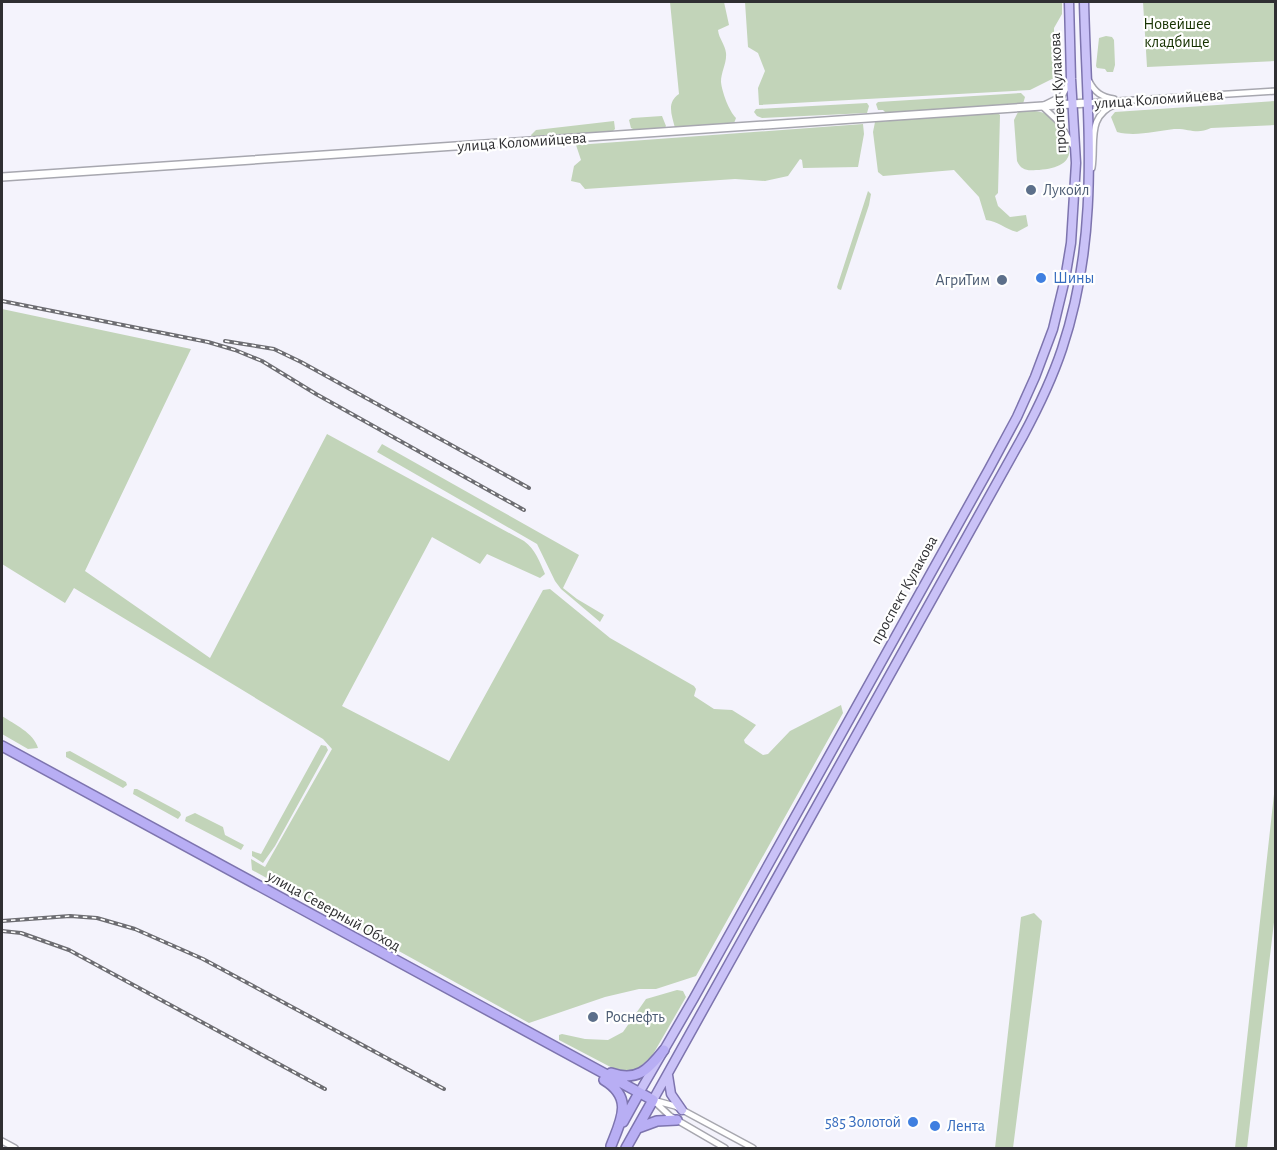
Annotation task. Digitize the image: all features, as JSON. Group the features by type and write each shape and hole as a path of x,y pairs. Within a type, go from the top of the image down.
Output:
{"highway":[{"name":"улица Северный Обход","path":"2,746 653,1100"},
{"path":"598,1071 630,1077 645,1071 664,1050"},
{"path":"598,1071 602,1079 619,1093 623,1104 622,1117 610,1147"},
{"name":"проспект Кулакова","path":"610,1147 639,1093"},
{"name":"проспект Кулакова","path":"626,1149 653,1100"},
{"path":"638,1128 657,1121 676,1120"}],"main road":[{"name":"проспект Кулакова","path":"639,1093 868,687 1027,397 1053,329 1071,243 1076,152 1069,2"},
{"name":"проспект Кулакова","path":"653,1100 1023,436 1043,397 1063,347 1078,292 1086,234 1090,178 1084,2"},
{"path":"668,1074 671,1094 682,1110"}],"street":[{"path":"1086,73 1093,89 1101,95 1125,101"},
{"path":"1071,79 1062,96 1042,106 1058,121 1076,152"},
{"name":"улица Коломийцева","path":"2,177 1275,91"},
{"path":"1090,178 1097,120 1105,109 1125,101"},
{"path":"653,1100 682,1110 753,1149"},
{"path":"653,1100 676,1120 726,1149"},
{"path":"2,1141 15,1149"}],"green space":[{"path":"670,2 724,2 729,25 718,30 726,53 721,82 726,101 736,118 733,126 675,128 671,105 679,94"},
{"path":"745,2 1062,2 1062,14 1054,28 1054,78 1030,90 759,105 758,88 765,71 758,53 748,47"},
{"name":"Новейшее кладбище","path":"1143,2 1275,2 1275,61 1147,67"},
{"path":"1106,36 1114,40 1113,72 1107,72 1096,66 1099,38"},
{"path":"1021,93 1025,97 1020,106 887,114 883,110 878,110 876,104 878,102"},
{"path":"1275,101 1275,125 1211,128 1201,131 1174,129 1131,134 1117,132 1111,117 1115,112"},
{"path":"867,103 869,106 867,113 762,118 754,112 756,109"},
{"path":"1028,110 1042,112 1055,120 1061,128 1069,151 1065,162 1053,168 1030,170 1022,168 1019,164 1014,120 1018,112"},
{"path":"998,113 1000,115 998,193 995,196 998,206 1010,217 1026,215 1028,226 1017,232 986,220 979,197 954,170 883,176 878,172 873,132 875,122"},
{"path":"662,116 666,126 664,129 635,130 631,128 629,120 632,118"},
{"path":"614,121 615,129 612,132 532,138 531,135 536,130"},
{"path":"863,124 864,134 858,167 803,168 800,159 788,176 765,181 735,179 585,189 580,183 571,181 574,166 581,160 576,145"},
{"path":"868,191 871,194 869,205 841,290 837,287"},
{"path":"2,309 191,349 85,571 210,658 327,434 524,541 534,552 545,574 540,578 487,554 480,564 432,537 342,706 449,761 543,590 550,589 610,638 694,686 696,689 694,696 714,709 732,710 756,725 744,740 763,755 768,754 790,731 841,705 843,713 696,976 656,989 639,989 605,997 529,1023 252,870 251,859 265,867 332,749 323,739 74,588 65,603 2,564"},
{"path":"382,444 579,555 563,588 604,615 600,622 561,589 537,544 377,452"},
{"path":"2,716 28,733 38,748 28,749 2,734"},
{"path":"321,745 326,746 328,750 275,846 263,863 252,856 252,851 261,854"},
{"path":"70,751 126,782 127,785 123,788 66,757 66,752"},
{"path":"1275,785 1275,914 1247,1148 1235,1148"},
{"path":"134,789 180,812 181,815 178,819 133,794"},
{"path":"195,813 223,827 225,835 244,845 241,850 185,821 186,817"},
{"path":"1034,913 1042,921 1013,1148 995,1148 1021,917"},
{"path":"677,990 683,991 686,997 652,1056 636,1070 620,1072 559,1040 559,1035 562,1034 585,1039 608,1040 623,1032 646,999"}],"railway":[{"path":"2,301 208,342 235,350 262,361 316,394 524,510"},
{"path":"225,341 274,349 301,362 529,488"},
{"path":"2,921 70,916 97,918 135,929 203,959 444,1089"},
{"path":"2,931 21,933 69,950 325,1089"}],"place":[{"name":"Лукойл","path":"1031,190"},
{"name":"Шины","path":"1041,278"},
{"name":"АгриТим","path":"1002,280"},
{"name":"Роснефть","path":"593,1017"},
{"name":"585 Золотой","path":"913,1122"},
{"name":"Лента","path":"935,1126"}]}
